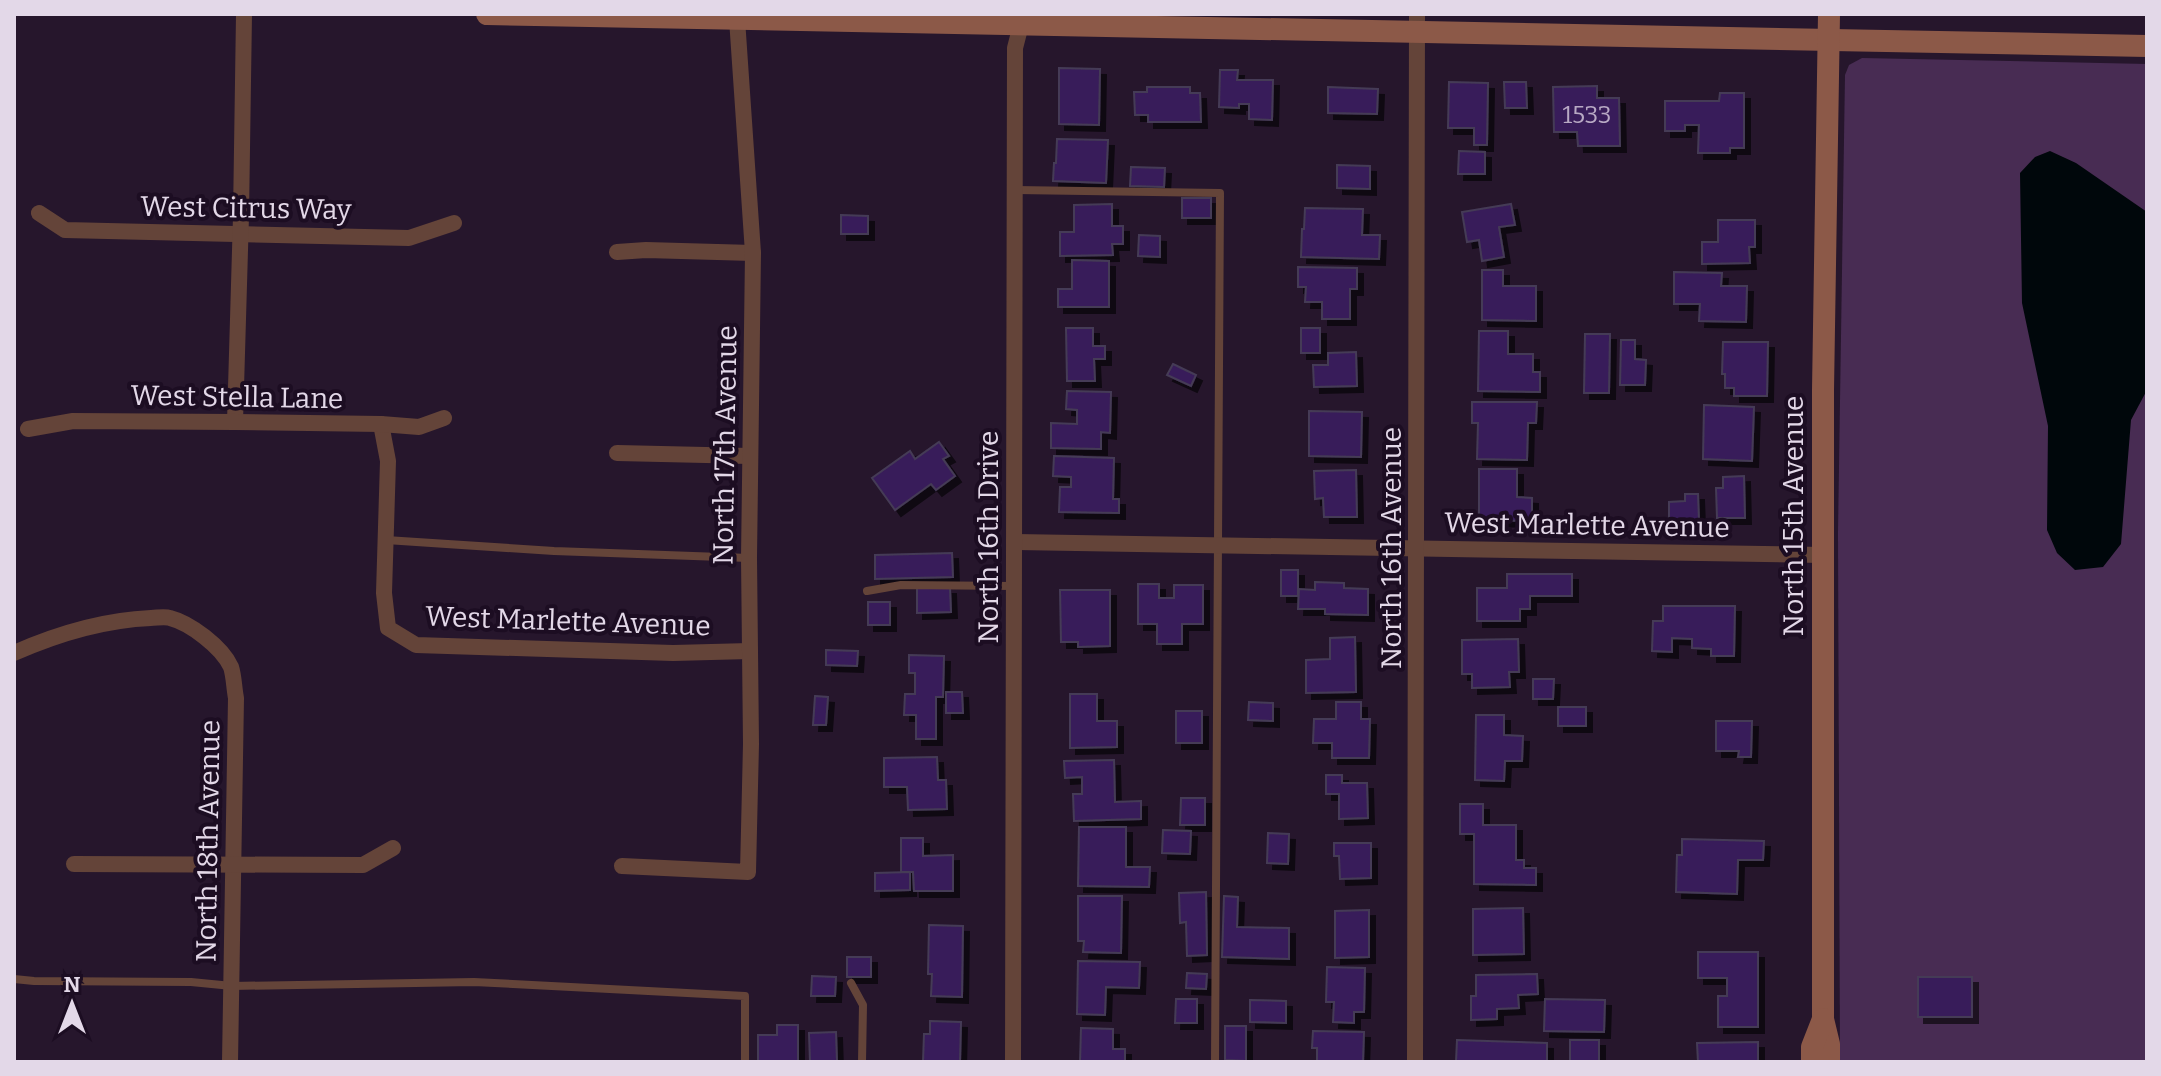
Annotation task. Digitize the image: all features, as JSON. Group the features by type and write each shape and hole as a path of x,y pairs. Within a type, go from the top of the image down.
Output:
{"street":[{"path":"235,422 244,14"},
{"path":"487,14 1417,24 1829,40 2147,46"},
{"name":"North 15th Avenue","path":"1829,14 1823,555 1823,1019 1829,1044 1829,1062"},
{"name":"North 17th Avenue","path":"622,866 748,872 753,253 737,19"},
{"name":"North 16th Drive","path":"1013,1062 1015,48 1022,19"},
{"name":"North 16th Avenue","path":"1415,1062 1417,24"},
{"name":"West Citrus Way","path":"39,213 65,230 409,238 454,223"},
{"path":"617,252 753,253"},
{"name":"West Stella Lane","path":"28,429 73,421 419,427 444,418"},
{"path":"381,424 388,461 386,540"},
{"path":"617,453 750,456"},
{"name":"West Marlette Avenue","path":"386,540 384,593 388,628 416,645 673,653 750,651"},
{"name":"West Marlette Avenue","path":"1014,542 1823,555"},
{"name":"North 18th Avenue","path":"14,653 89,627 169,617 201,633 231,667 236,698 230,1062"},
{"path":"74,864 363,865 393,848"},
{"name":"North 15th Avenue","path":"1812,1062 1812,1047 1823,1019"}],"lane":[{"path":"1015,190 1220,193 1215,1062"},
{"path":"386,540 554,551 749,558"},
{"path":"867,591 901,585 1014,586"},
{"path":"14,979 191,982 232,986 474,982 745,996 745,1062"},
{"path":"851,983 863,1005 862,1062"}],"shaded area":[{"path":"1862,58 2147,64 2147,1062 1840,1062 1838,533 1845,75 1849,65"},
{"path":"2050,151 2076,163 2147,212 2147,390 2131,420 2121,544 2103,567 2075,570 2057,553 2047,530 2048,426 2022,303 2020,173 2035,157"}],"building":[{"path":"1059,68 1100,69 1099,125 1059,124"},
{"path":"1220,70 1238,70 1237,80 1273,80 1272,120 1249,119 1249,104 1239,104 1239,108 1219,107"},
{"path":"1449,82 1488,83 1487,145 1474,145 1474,128 1448,128"},
{"path":"1504,82 1526,82 1527,108 1505,108"},
{"path":"1597,86 1597,98 1619,98 1620,146 1578,146 1577,132 1554,132 1553,87"},
{"path":"1147,87 1190,87 1190,93 1200,93 1201,122 1148,122 1148,115 1135,115 1134,92 1147,92"},
{"path":"1328,87 1378,89 1377,114 1328,113"},
{"path":"1720,93 1744,93 1744,148 1730,148 1730,153 1698,153 1699,125 1685,125 1685,131 1665,131 1665,101 1719,101"},
{"path":"1057,139 1108,140 1106,183 1053,181"},
{"path":"1459,151 1485,152 1485,174 1458,174"},
{"path":"1337,165 1370,166 1370,189 1337,188"},
{"path":"1131,167 1165,168 1164,187 1130,186"},
{"path":"1182,198 1211,198 1211,218 1182,218"},
{"path":"1112,204 1112,226 1123,226 1123,244 1112,244 1113,255 1060,256 1060,232 1074,232 1074,205"},
{"path":"1511,204 1515,225 1499,227 1504,257 1482,261 1479,240 1467,242 1462,212"},
{"path":"1305,208 1363,209 1362,235 1380,235 1379,259 1301,257"},
{"path":"841,215 868,216 868,234 841,234"},
{"path":"1718,220 1755,220 1755,247 1749,247 1750,263 1702,264 1702,242 1718,242"},
{"path":"1139,235 1160,236 1160,257 1138,256"},
{"path":"1072,260 1109,261 1109,307 1058,307 1058,289 1072,289"},
{"path":"1298,267 1357,268 1357,289 1350,289 1350,319 1322,319 1322,302 1305,302 1306,287 1298,287"},
{"path":"1482,270 1503,270 1503,286 1536,286 1536,321 1482,320"},
{"path":"1674,272 1722,273 1721,286 1747,286 1746,322 1699,321 1700,304 1674,304"},
{"path":"1066,328 1093,328 1093,346 1105,346 1105,359 1094,359 1095,381 1067,381"},
{"path":"1301,328 1320,328 1320,353 1301,353"},
{"path":"1479,331 1508,331 1508,354 1533,354 1533,372 1540,372 1540,392 1478,391"},
{"path":"1585,334 1610,334 1609,393 1584,393"},
{"path":"1621,340 1635,340 1635,359 1646,360 1645,385 1620,385"},
{"path":"1723,342 1768,342 1767,396 1734,396 1734,388 1725,388"},
{"path":"1356,352 1357,386 1314,387 1313,365 1328,365 1328,353"},
{"path":"1173,364 1196,375 1191,386 1167,375"},
{"path":"1067,391 1111,392 1110,433 1101,432 1101,449 1051,448 1051,423 1077,424 1077,410 1066,409"},
{"path":"1472,402 1537,402 1536,423 1528,423 1527,460 1477,459 1478,423 1472,423"},
{"path":"1704,405 1754,407 1752,461 1703,459"},
{"path":"1309,411 1362,412 1361,457 1309,456"},
{"path":"939,442 949,456 943,459 955,476 936,490 931,484 895,510 872,478 910,451 915,459"},
{"path":"1054,456 1114,458 1113,499 1119,499 1119,513 1059,512 1060,487 1071,487 1071,477 1053,476"},
{"path":"1479,469 1517,469 1517,497 1532,498 1532,521 1479,520"},
{"path":"1356,470 1357,517 1324,517 1323,498 1315,499 1314,471"},
{"path":"1744,476 1745,518 1717,518 1716,488 1723,488 1723,477"},
{"path":"1685,494 1698,494 1699,520 1669,520 1669,502 1685,501"},
{"path":"952,553 953,577 875,579 875,555"},
{"path":"1281,570 1298,570 1298,596 1281,596"},
{"path":"1507,574 1572,574 1572,596 1530,596 1530,609 1520,609 1520,621 1477,621 1477,588 1507,588"},
{"path":"1315,582 1344,583 1344,588 1368,589 1368,615 1325,614 1325,609 1298,609 1299,589 1315,590"},
{"path":"1138,584 1159,584 1159,598 1174,598 1174,585 1203,585 1203,624 1182,624 1182,644 1157,644 1157,624 1138,624"},
{"path":"917,588 950,588 951,612 917,613"},
{"path":"1060,590 1110,590 1110,646 1078,647 1078,642 1061,642"},
{"path":"868,602 890,602 890,625 868,625"},
{"path":"1663,606 1735,606 1734,656 1711,656 1711,649 1692,648 1692,639 1672,638 1672,652 1652,651 1653,621 1663,621"},
{"path":"1355,637 1356,692 1306,693 1306,660 1330,659 1330,638"},
{"path":"1518,639 1519,672 1509,672 1510,687 1472,688 1472,674 1462,674 1462,640"},
{"path":"826,650 858,651 857,666 826,665"},
{"path":"909,655 944,656 943,697 936,697 936,739 916,739 916,715 904,715 905,694 915,694 915,673 909,673"},
{"path":"1533,679 1554,679 1553,699 1533,699"},
{"path":"946,692 962,692 963,713 946,713"},
{"path":"1070,694 1097,694 1097,721 1117,721 1117,747 1070,748"},
{"path":"815,696 828,697 826,725 813,725"},
{"path":"1249,702 1273,703 1273,721 1248,720"},
{"path":"1336,702 1361,702 1361,719 1370,719 1369,758 1332,758 1332,743 1313,743 1314,719 1336,719"},
{"path":"1558,707 1586,707 1586,726 1558,726"},
{"path":"1176,711 1202,711 1202,743 1176,743"},
{"path":"1476,715 1504,715 1504,735 1523,736 1522,761 1505,761 1504,781 1475,780"},
{"path":"1716,721 1752,721 1751,757 1738,757 1739,751 1716,751"},
{"path":"937,757 938,780 946,780 947,809 908,810 907,787 884,787 884,758"},
{"path":"1114,760 1115,802 1141,801 1141,819 1074,821 1073,794 1082,794 1082,777 1065,778 1064,761"},
{"path":"1326,775 1342,775 1342,783 1367,783 1368,818 1339,819 1339,794 1326,794"},
{"path":"1181,798 1205,798 1205,825 1180,825"},
{"path":"1460,804 1483,804 1483,825 1516,825 1516,860 1524,860 1524,868 1536,868 1536,885 1474,884 1474,834 1460,834"},
{"path":"1079,827 1126,827 1126,867 1150,867 1149,887 1078,886"},
{"path":"1163,830 1191,831 1190,854 1162,853"},
{"path":"1268,833 1289,834 1288,864 1267,863"},
{"path":"901,838 923,838 923,856 953,855 953,891 914,891 913,872 901,872"},
{"path":"1682,839 1764,841 1763,860 1738,860 1737,894 1676,892 1677,855 1682,855"},
{"path":"1334,843 1371,843 1371,878 1340,879 1339,856 1334,856"},
{"path":"910,872 910,890 875,891 875,873"},
{"path":"1206,892 1207,955 1187,956 1186,922 1180,923 1179,893"},
{"path":"1078,896 1122,896 1121,953 1083,952 1084,941 1078,941"},
{"path":"1224,896 1238,897 1237,927 1289,928 1289,959 1222,957"},
{"path":"1523,908 1524,954 1473,955 1473,909"},
{"path":"1369,910 1369,957 1335,958 1335,911"},
{"path":"929,925 963,926 962,997 931,996"},
{"path":"1698,952 1758,952 1758,1027 1718,1027 1718,996 1727,996 1727,978 1698,978"},
{"path":"847,957 871,957 871,977 847,977"},
{"path":"1078,961 1140,962 1139,988 1106,987 1105,1015 1077,1014"},
{"path":"1327,967 1365,968 1364,1012 1354,1012 1354,1023 1333,1022 1334,1002 1326,1002"},
{"path":"1187,973 1207,974 1206,989 1186,988"},
{"path":"1537,974 1538,994 1518,995 1519,1008 1497,1009 1497,1019 1471,1020 1471,996 1476,996 1476,975"},
{"path":"812,976 836,977 835,996 811,996"},
{"path":"1918,977 1972,977 1972,1017 1918,1017"},
{"path":"1176,999 1197,999 1197,1023 1175,1023"},
{"path":"1545,999 1605,1000 1604,1032 1544,1031"},
{"path":"1250,1000 1286,1001 1286,1023 1250,1022"},
{"path":"930,1021 961,1022 960,1062 923,1062 924,1034 930,1034"},
{"path":"777,1025 798,1025 798,1062 758,1062 758,1035 777,1035"},
{"path":"1225,1026 1246,1026 1246,1061 1225,1060"},
{"path":"1081,1028 1113,1029 1113,1049 1125,1049 1125,1062 1080,1062"},
{"path":"1313,1031 1364,1032 1363,1062 1317,1062 1317,1048 1312,1048"},
{"path":"836,1032 837,1062 810,1062 809,1033"},
{"path":"1457,1040 1547,1043 1547,1062 1456,1062"},
{"path":"1570,1040 1599,1040 1599,1062 1570,1062"},
{"path":"1758,1042 1758,1062 1698,1062 1697,1043"}]}
